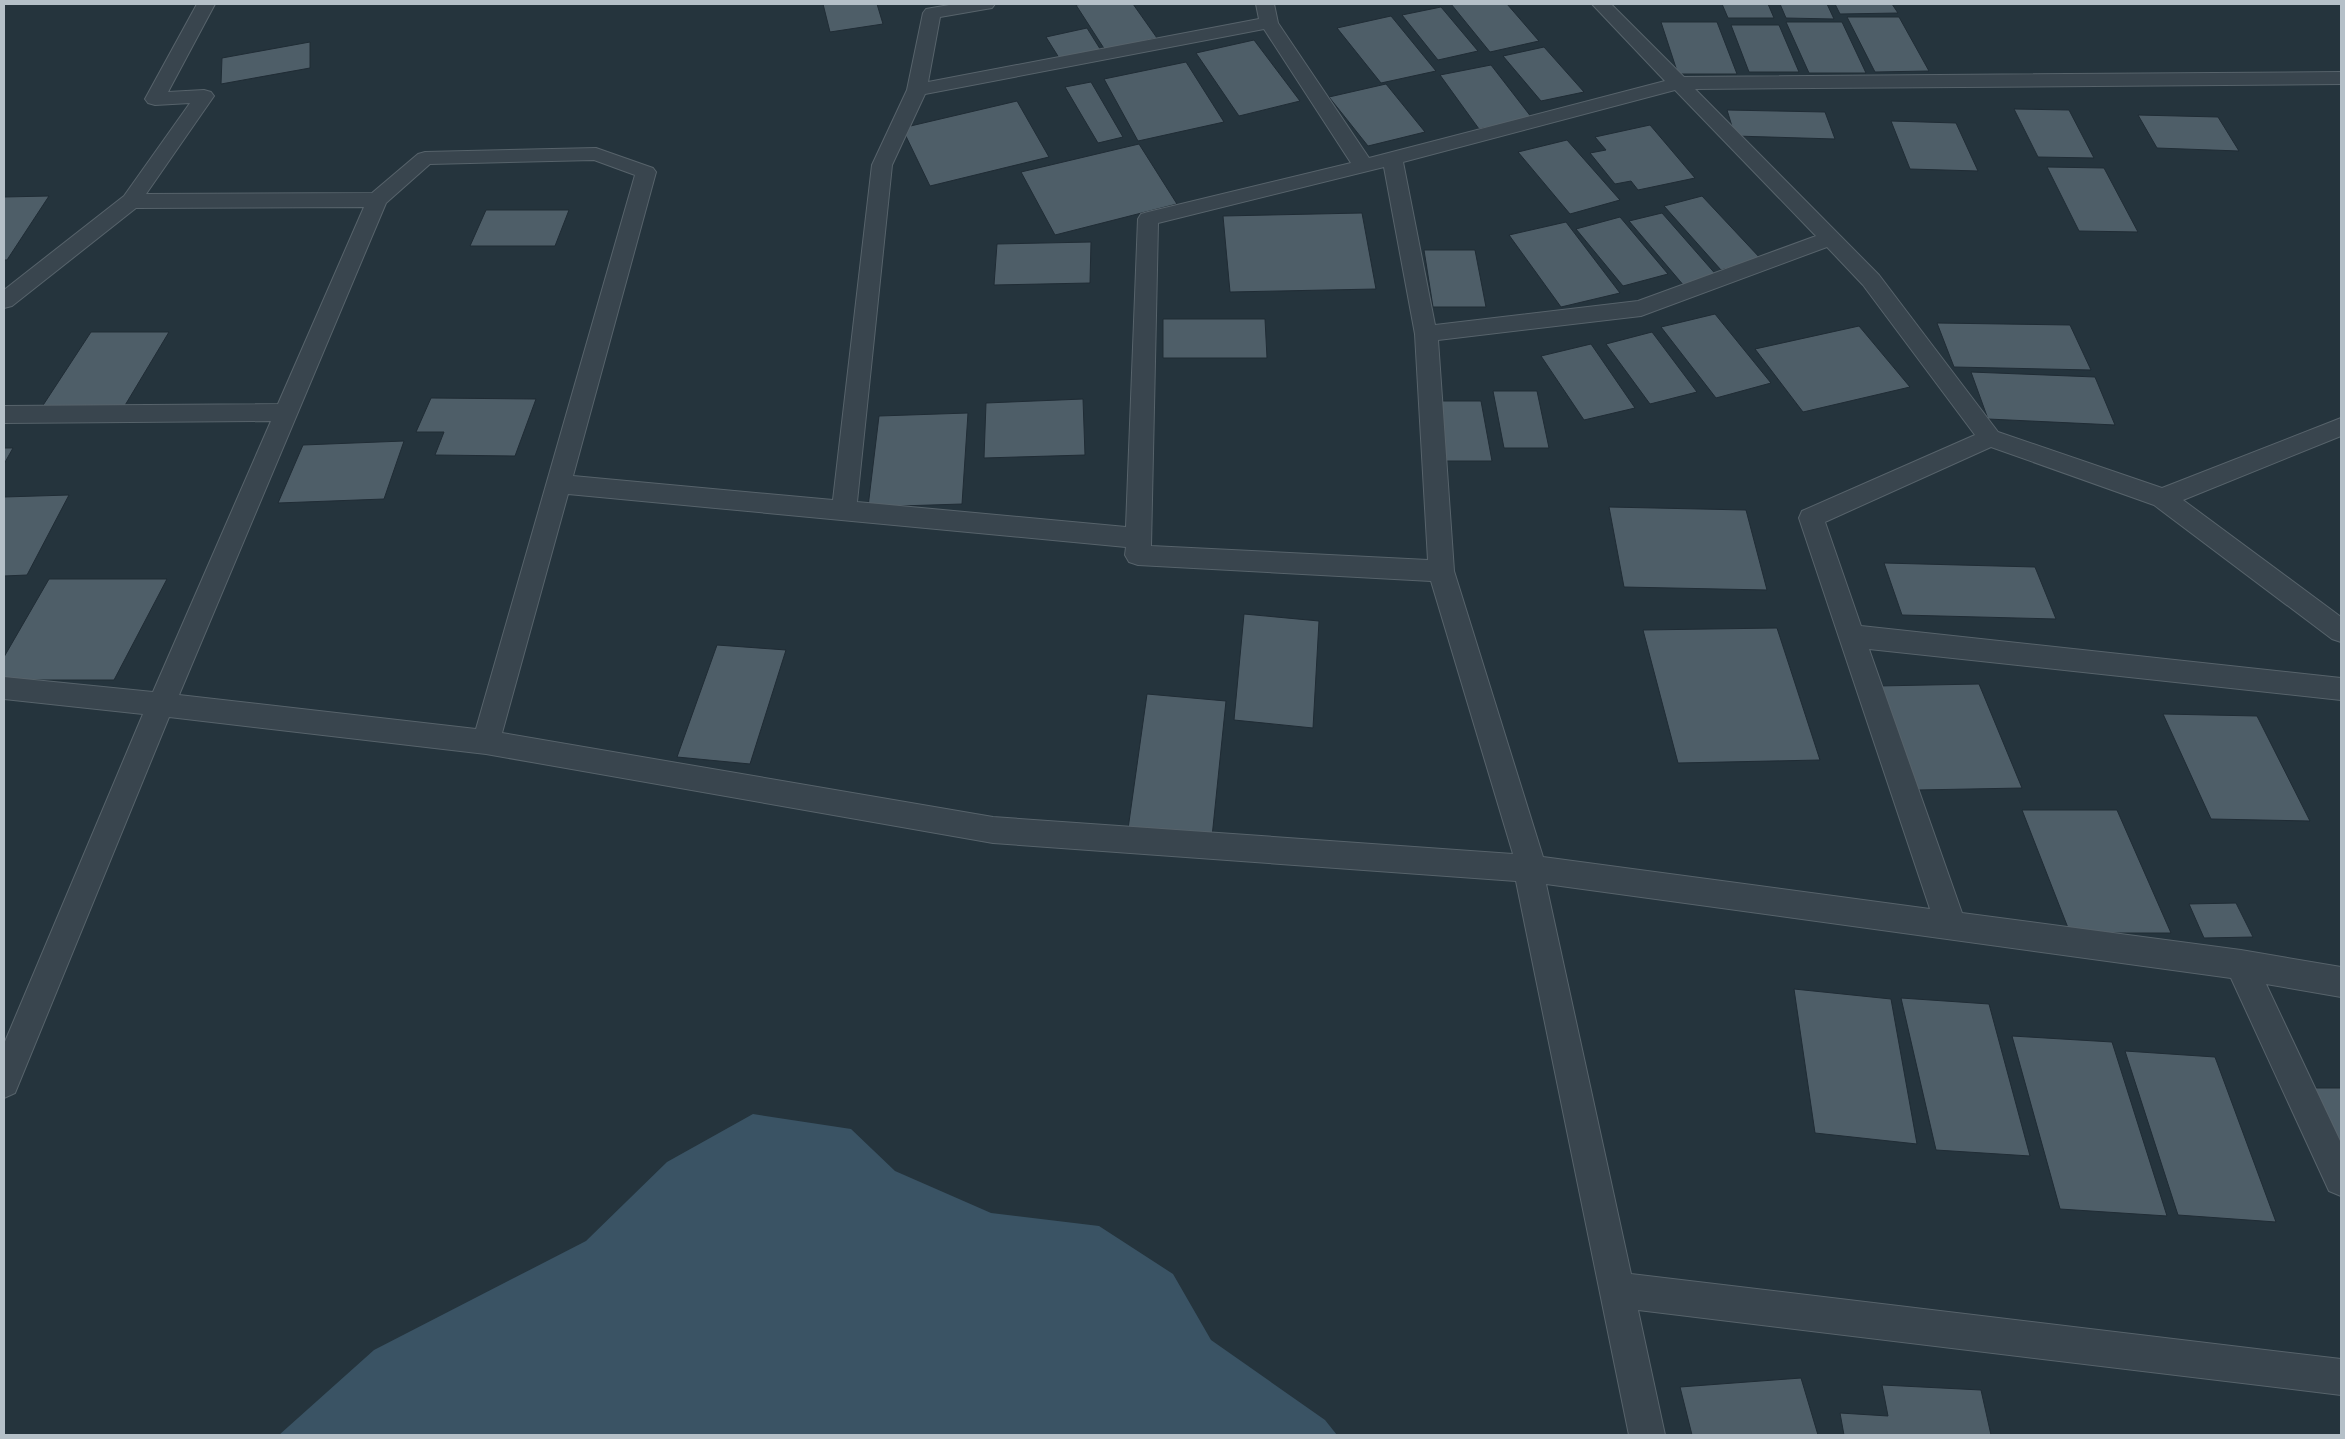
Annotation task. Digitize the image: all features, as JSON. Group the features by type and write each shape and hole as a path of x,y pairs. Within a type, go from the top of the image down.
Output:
{"street":[{"path":"4,301 130,201 204,96 155,99 206,4"},
{"path":"844,511 882,165 916,90 932,13 986,4"},
{"path":"1265,4 1269,23 1363,165"},
{"path":"1601,4 1871,280 1990,438 2163,498 2341,631"},
{"path":"916,90 1269,23"},
{"path":"1441,572 1138,555 1148,219 1392,159 1680,83 2341,78"},
{"path":"4,1082 161,704 378,200 425,158 596,154 646,172 486,742"},
{"path":"1392,159 1426,334 1441,572 1531,866 1528,868 1648,1435"},
{"path":"130,201 378,200"},
{"path":"1426,334 1641,308 1830,238"},
{"path":"4,414 286,412"},
{"path":"2163,498 2341,427"},
{"path":"1951,925 1811,518 1990,438"},
{"path":"558,484 1138,538"},
{"path":"1851,636 2341,689"},
{"path":"4,688 161,704 486,742 993,830 1528,868 2241,965 2341,982"},
{"path":"2241,965 2341,1180"},
{"path":"1617,1290 2341,1377"}],"water":[{"path":"753,1114 851,1129 895,1171 991,1213 1099,1226 1173,1274 1211,1340 1325,1420 1337,1435 279,1435 374,1350 586,1241 667,1162"}],"building":[{"path":"823,4 877,4 883,24 830,32"},
{"path":"1133,4 1157,38 1105,50 1076,5"},
{"path":"1451,4 1507,4 1539,41 1490,52"},
{"path":"1722,4 1768,4 1774,18 1728,18"},
{"path":"1780,4 1827,4 1834,19 1786,18"},
{"path":"1835,4 1892,4 1898,13 1840,14"},
{"path":"1441,7 1478,51 1438,60 1402,15"},
{"path":"1391,16 1436,71 1381,83 1337,28"},
{"path":"1847,17 1899,17 1929,71 1875,72"},
{"path":"1661,22 1717,22 1737,74 1678,74"},
{"path":"1786,22 1842,22 1866,73 1809,73"},
{"path":"1731,25 1779,25 1799,72 1749,72"},
{"path":"1087,28 1102,52 1061,61 1046,37"},
{"path":"1254,40 1300,101 1239,116 1196,53"},
{"path":"310,42 310,68 221,84 222,58"},
{"path":"1544,47 1584,92 1541,101 1503,56"},
{"path":"1186,62 1224,122 1138,141 1104,79"},
{"path":"1491,65 1532,118 1479,129 1440,75"},
{"path":"1091,82 1123,137 1098,143 1065,87"},
{"path":"1386,84 1425,132 1368,146 1329,97"},
{"path":"1017,101 1049,157 930,186 902,128"},
{"path":"2014,109 2069,110 2094,158 2038,157"},
{"path":"1727,110 1825,112 1835,139 1735,136"},
{"path":"2138,115 2218,117 2239,151 2157,148"},
{"path":"1891,121 1956,123 1978,171 1910,169"},
{"path":"1650,125 1695,178 1638,190 1631,181 1615,184 1590,153 1606,150 1595,137"},
{"path":"1567,140 1620,200 1570,214 1518,152"},
{"path":"1139,144 1177,204 1055,235 1021,172"},
{"path":"2047,167 2104,168 2138,232 2079,231"},
{"path":"49,196 7,260 4,260 4,197"},
{"path":"1702,196 1761,259 1721,270 1664,206"},
{"path":"486,210 569,210 555,246 470,246"},
{"path":"1362,213 1376,289 1230,292 1223,216"},
{"path":"1662,213 1719,278 1685,287 1629,221"},
{"path":"1620,217 1668,274 1623,286 1576,229"},
{"path":"1566,222 1620,293 1561,307 1509,235"},
{"path":"1091,242 1090,283 994,285 997,244"},
{"path":"1424,250 1475,250 1486,307 1433,307"},
{"path":"1715,314 1771,383 1716,398 1661,327"},
{"path":"1163,319 1265,319 1267,358 1163,358"},
{"path":"1937,323 2070,325 2091,370 1954,367"},
{"path":"1859,326 1910,387 1803,412 1755,349"},
{"path":"91,332 169,332 118,417 36,416"},
{"path":"1652,332 1697,392 1650,404 1606,344"},
{"path":"1591,344 1635,408 1584,420 1541,356"},
{"path":"1971,372 2095,377 2115,425 1988,419"},
{"path":"1493,391 1537,391 1549,448 1504,448"},
{"path":"431,398 536,399 515,456 435,455 444,432 416,432"},
{"path":"1083,399 1085,455 984,458 986,403"},
{"path":"1434,401 1481,401 1492,461 1443,461"},
{"path":"968,413 962,504 868,507 879,416"},
{"path":"404,441 384,499 278,503 303,445"},
{"path":"4,448 13,448 4,464"},
{"path":"69,495 27,575 4,576 4,497"},
{"path":"1609,507 1746,510 1767,590 1624,587"},
{"path":"1884,563 2035,567 2056,619 1902,615"},
{"path":"49,579 167,579 114,680 4,680 4,657"},
{"path":"1244,614 1319,621 1313,728 1234,720"},
{"path":"1777,628 1820,760 1678,763 1643,630"},
{"path":"717,645 786,650 750,764 677,757"},
{"path":"1979,684 2022,788 1917,790 1878,686"},
{"path":"1147,694 1226,701 1212,837 1128,829"},
{"path":"2163,714 2257,716 2310,821 2211,819"},
{"path":"2022,810 2117,810 2171,933 2070,933"},
{"path":"2236,903 2253,937 2204,938 2189,904"},
{"path":"1794,989 1891,999 1917,1144 1815,1133"},
{"path":"1901,998 1989,1004 2030,1156 1936,1150"},
{"path":"2012,1036 2112,1042 2167,1216 2060,1209"},
{"path":"2125,1051 2215,1057 2276,1222 2178,1215"},
{"path":"2314,1088 2341,1088 2341,1144"},
{"path":"1801,1378 1818,1435 1692,1435 1680,1387"},
{"path":"1882,1385 1981,1390 1991,1435 1844,1435 1840,1413 1888,1416"}]}
